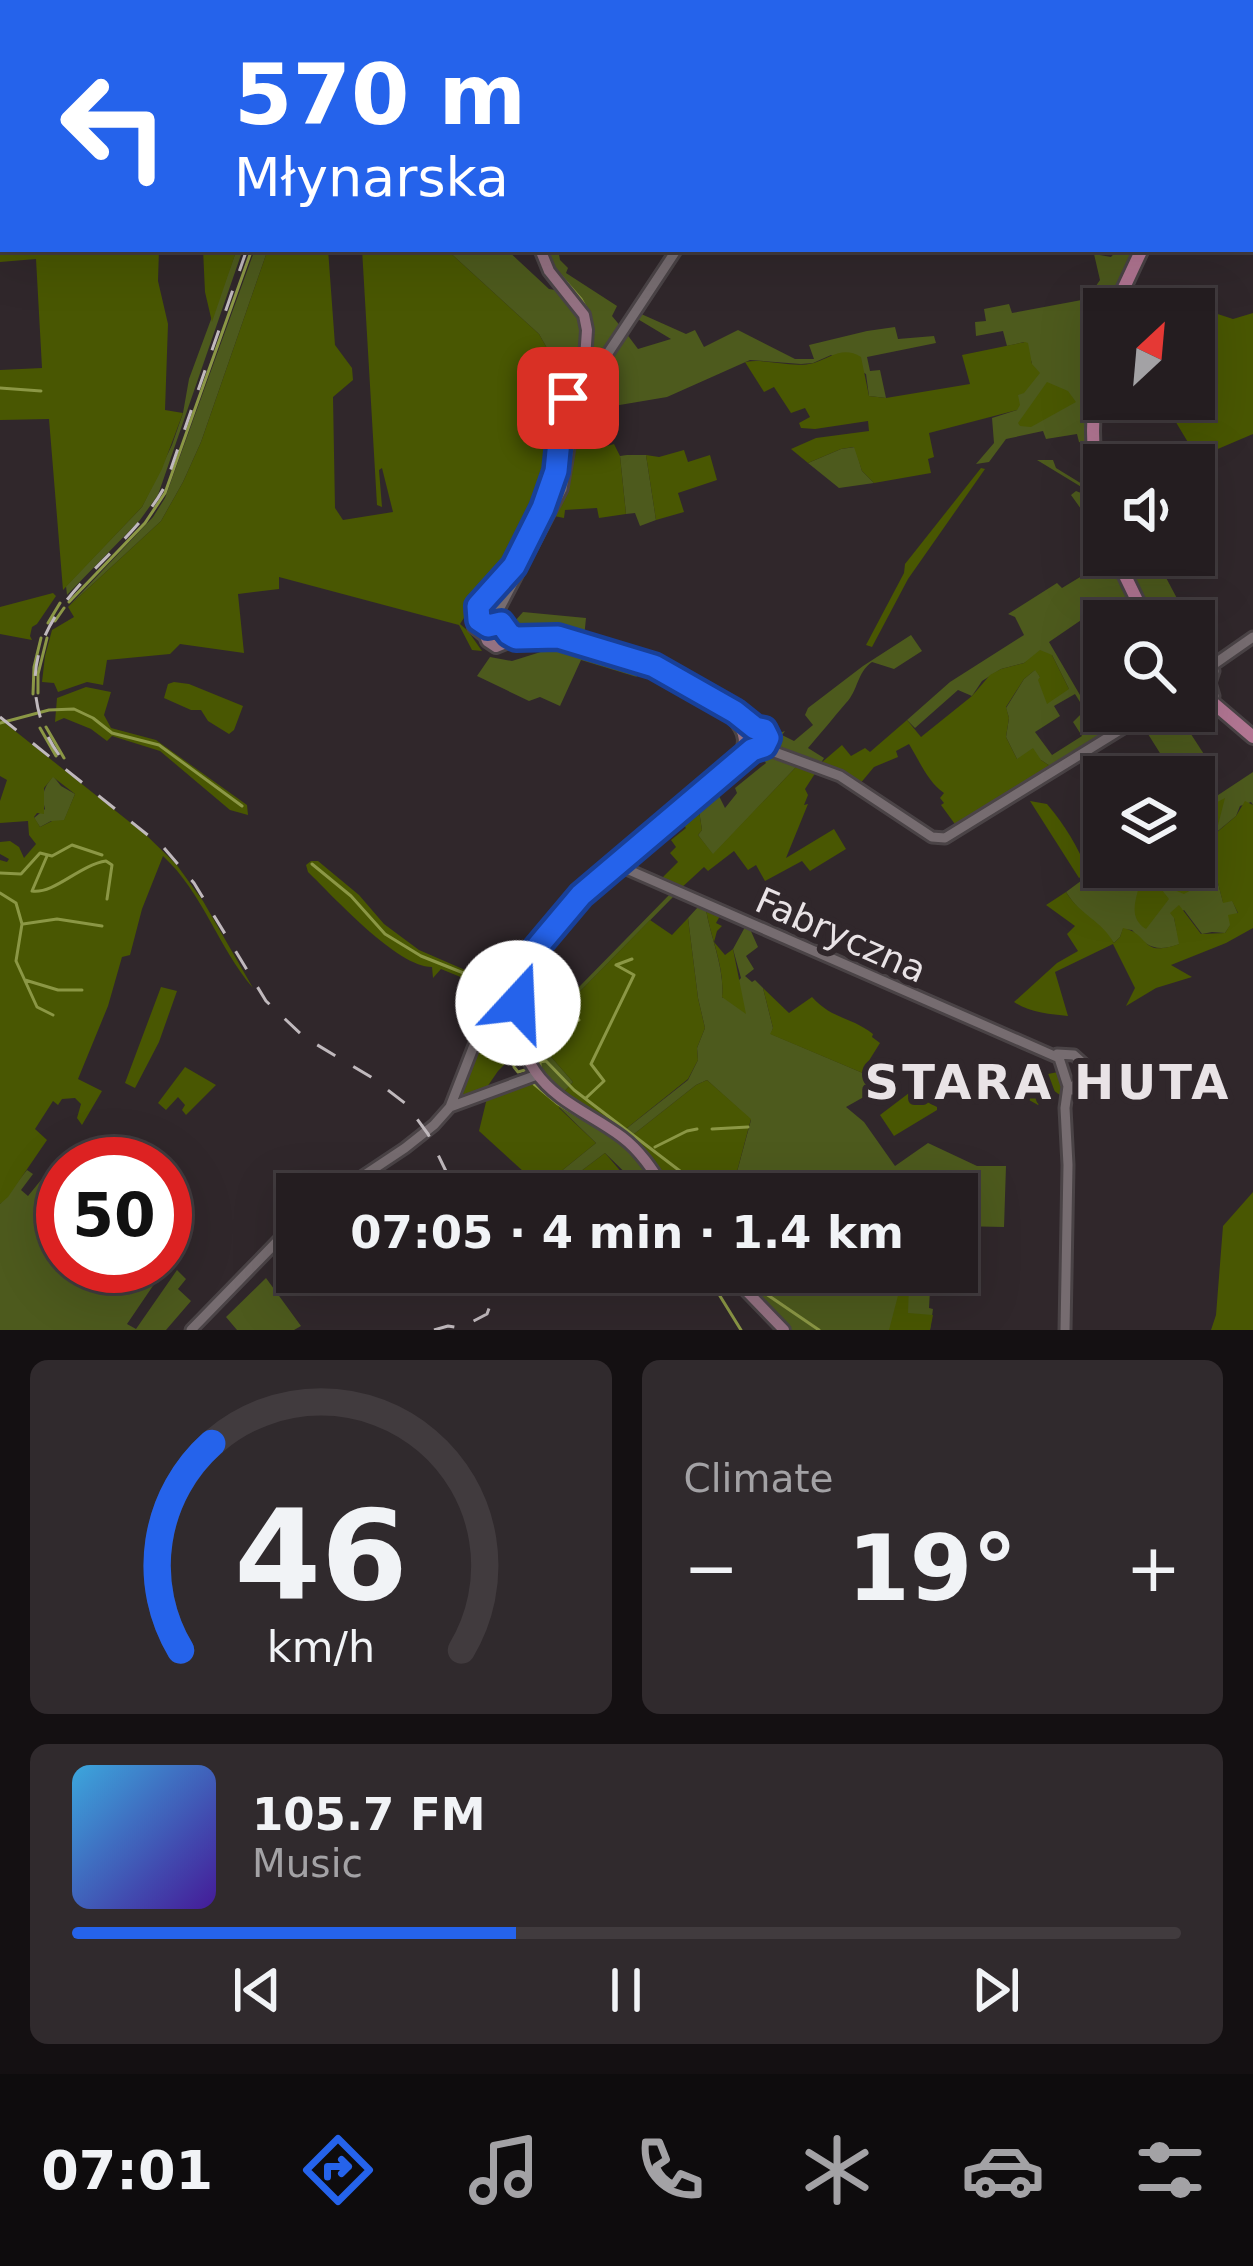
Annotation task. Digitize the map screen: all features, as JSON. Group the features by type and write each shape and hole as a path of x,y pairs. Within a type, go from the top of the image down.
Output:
{"main road":[{"path":"541,252 549,271 584,315 588,343 564,410 556,471 543,508 514,566 473,607 474,627 497,628 526,639 558,637 643,662 743,718 757,740"},
{"path":"1124,288 1141,252"},
{"path":"497,628 511,641 558,644 629,664 741,722 757,740"},
{"path":"1215,701 1253,737"},
{"path":"733,718 745,738 737,764"},
{"path":"652,1173 631,1144 564,1100 537,1075 519,1033 524,973 533,952 581,895 737,764 757,740"},
{"path":"748,1293 784,1330"}],"street":[{"path":"497,628 562,489 581,394 675,252"},
{"path":"1215,668 1253,637"},
{"path":"757,740 780,754 840,776 932,837 945,838 1118,732"},
{"name":"Fabryczna","path":"615,864 1059,1058 1067,1084"},
{"path":"368,1173 434,1125 450,1107 485,1017 533,952"},
{"path":"499,994 509,988 519,996"},
{"name":"Fabryczna","path":"1047,1053 1070,1055"},
{"path":"1065,1330 1068,1165 1064,1059 1070,1055 1081,1058 1084,1069 1067,1084"},
{"path":"450,1107 537,1075"},
{"path":"191,1330 276,1243"}],"green space":[{"path":"0,252 159,252 158,281 168,324 165,410 183,413 142,507 63,590 49,419 0,420 0,370 42,368 36,259 0,262"},
{"path":"203,252 236,252 212,322"},
{"path":"236,252 242,252 158,495 67,595 66,586 142,507 172,445 189,379"},
{"path":"254,252 267,252 183,482 161,521 68,607 153,517 165,498"},
{"path":"267,252 328,252 335,345 352,368 353,380 333,397 335,508 343,520 393,512 382,468 382,507 377,505 362,252 449,252 539,334 556,364 565,395 548,486 511,565 460,624 482,651 472,650 459,625 279,577 279,589 238,594 244,653 180,644 170,654 107,660 103,685 87,682 58,692 54,683 42,682 52,630 74,617 68,607 161,521 201,442"},
{"path":"449,252 509,252 549,289 561,291 579,320 584,342 565,395 556,364 539,334"},
{"path":"546,252 559,252 566,273 617,306 612,316 622,328 588,378 561,485 493,620 485,623 479,609 588,358 586,310"},
{"path":"1115,252 1134,252 1119,288 1095,288 1100,280 1094,254 1111,257"},
{"path":"1083,300 1083,420 1094,420 1095,444 1079,442 1077,434 1046,439 1043,431 1006,439 989,462 976,464 994,443 992,418 1017,410 1018,395 1032,363 1024,342 1007,346 1003,331 976,336 975,322 986,321 984,309 1009,304 1012,313"},
{"path":"639,313 686,334 695,330 704,347 738,330 795,359 814,359 809,345 895,327 898,339 934,336 936,343 867,357 870,371 880,370 886,398 869,396 866,374 831,355 801,364 750,360 667,397 578,412 584,395 626,333 638,349 671,339 636,318"},
{"path":"1215,313 1233,319 1253,313 1253,434 1215,450 1215,444 1189,444 1175,420 1215,420"},
{"path":"1025,342 1040,373 1018,395 1017,410 929,433 934,457 928,459 931,473 874,483 862,471 854,447 808,463 791,449 816,438 869,431 868,421 801,428 799,423 810,417 805,408 791,413 774,387 764,392 745,362 805,365 849,352 861,357 869,396 886,398 970,384 962,355"},
{"path":"1047,382 1068,391 1076,402 1031,427 1020,426 1018,423"},
{"path":"574,435 614,444 620,456 626,514 599,518 597,508 565,510 564,518 554,516 567,487"},
{"path":"855,447 862,471 874,483 839,488 808,463 841,449"},
{"path":"684,450 688,462 710,455 717,480 678,493 684,512 656,520 646,455 659,457"},
{"path":"646,455 656,520 640,526 635,513 626,514 620,456"},
{"path":"1037,460 1053,460 1056,468 1083,488"},
{"path":"981,468 985,469 908,579 872,647 866,645 905,564"},
{"path":"1083,494 1083,512 1071,495"},
{"path":"1083,575 1122,576 1134,600 1083,600 1083,619 1049,642 1083,707 1075,694 1054,706 1060,716 1035,732 1052,755 1082,736 1073,722 1083,712 1083,732 1110,732 1053,768 1041,760 1017,759 1006,737 1006,708 1024,679 1036,669 1040,677 1069,689 1052,655 1001,669 982,681 972,696 958,690 915,728 907,720 950,682 1024,635 1015,617 1008,614 1057,583 1062,588"},
{"path":"1129,576 1165,576 1178,600 1141,600"},
{"path":"56,596 32,627 32,640 0,634 0,607"},
{"path":"523,612 586,618 584,638 551,630 518,634 515,621"},
{"path":"911,635 922,651 894,669 872,662 867,666 850,698 808,748 824,758 821,763 786,753 776,746 776,739 772,743 774,735 785,731 782,735 794,741 813,725 805,715 808,708 863,666"},
{"path":"547,650 632,670 637,677 581,660 560,706 540,697 529,701 477,676 490,657 512,661"},
{"path":"1040,650 1052,655 1069,689 1047,704 1035,670 1006,707 1006,737 1017,759 1033,748 1053,768 957,827 941,805 944,793 909,744 896,751 898,757 874,767 859,785 821,763 842,745 851,756 865,748 870,752 907,720 921,737 990,675 1024,663"},
{"path":"174,682 243,706 234,730 229,734 208,721 201,710 164,698 168,684"},
{"path":"86,687 111,692 104,715 111,728 156,740 247,805 248,815 230,810 160,751 112,736 107,741 64,718 55,722 57,698"},
{"path":"0,719 176,864 253,988 189,886 163,856 130,955 122,957 78,1079 102,1091 82,1125 77,1118 81,1104 75,1098 62,1099 58,1105 53,1101 35,1129 44,1137 36,1137 36,1156 0,1204 0,860 9,859 0,854 0,842 19,847 24,858 36,844 29,835 28,821 0,823 7,780 0,776","holes":["53,777 75,794 64,820 40,827 34,817 44,814 44,788"]},
{"path":"1190,732 1205,756 1162,756 1148,734"},
{"path":"758,752 796,767 713,855 698,835 702,830 698,804 716,790 725,808 737,793 735,788 766,763"},
{"path":"796,767 816,772 805,789 804,805 808,804 786,858 834,829 846,849 810,871 802,861 765,881 756,865 748,870 734,851 708,871 704,867 679,890 659,881 678,862 670,853 676,847 671,840 686,828 679,819 698,804 702,830 698,835 713,854"},
{"path":"1253,772 1253,805 1240,806 1236,816 1215,833 1215,797"},
{"path":"53,776 75,794 64,821 40,827 34,818 45,809 44,791"},
{"path":"1225,798 1216,833 1245,801 1253,805 1253,928 1171,965 1192,977 1156,988 1126,1006 1135,988 1113,944 1055,972 1068,1016 1033,1011 1014,1002 1057,963 1078,951 1067,934 1075,926 1046,905 1066,892 1114,943 1123,928 1151,947 1179,944 1170,913 1179,905 1201,934 1225,933 1230,925 1228,915 1238,913 1232,901 1223,903 1215,882 1215,803"},
{"path":"1030,801 1047,804 1070,836 1083,862 1079,878"},
{"path":"318,861 359,895 384,924 419,950 502,986 495,995 441,969 433,978 432,967 402,956 349,913 308,872 306,865"},
{"path":"1083,879 1083,888 1215,888 1215,882 1223,902 1232,900 1238,914 1225,933 1202,934 1184,910 1174,918 1180,944 1153,947 1132,930 1123,929 1114,943 1066,892"},
{"path":"1139,888 1160,888 1169,899 1146,929 1137,921"},
{"path":"670,894 674,896 537,1035 573,1082 562,1094 535,1060 522,1018 535,1032"},
{"path":"698,907 706,910 720,965 722,998 741,978 733,949 745,927 758,947 746,956 754,969 745,976 763,988 771,1034 884,1082 846,1107 864,1122 895,1166 928,1143 977,1166 1006,1166 1004,1227 978,1226 978,1173 737,1173 751,1120 707,1080 629,1138 622,1132 688,1080 698,1060 705,1028 688,918"},
{"path":"706,910 720,916 716,923 722,926 714,941"},
{"path":"688,918 705,1028 698,1060 688,1079 622,1132 562,1094 573,1082 546,1051 537,1051 537,1035 650,920 672,935"},
{"path":"714,943 725,955 733,949 746,1014 722,997"},
{"path":"161,987 177,991 159,1042 135,1088 125,1083"},
{"path":"763,988 789,1013 812,997 873,1034 880,1043 865,1067 889,1079 884,1082 770,1034 773,1028"},
{"path":"505,994 511,996 511,1026 518,1051 485,1090 461,1097 491,1015"},
{"path":"185,1067 216,1085 186,1115 178,1097 166,1110 158,1103"},
{"path":"1035,1067 1048,1074 1058,1072 1064,1098 1048,1091 1038,1105 1022,1096 1025,1080"},
{"path":"707,1080 751,1119 737,1173 656,1173 629,1138"},
{"path":"535,1083 596,1143 559,1173 525,1173 479,1131 487,1098"},
{"path":"909,1093 937,1110 894,1136 880,1115"},
{"path":"559,1107 620,1141 649,1173 625,1173 605,1153 579,1173 559,1173 596,1143"},
{"path":"605,1153 622,1173 579,1173"},
{"path":"27,1170 33,1174 21,1190 28,1196 36,1186 36,1293 148,1293 127,1324 136,1329 161,1293 182,1293 191,1301 166,1330 0,1330 0,1204"},
{"path":"1253,1192 1253,1330 1211,1330 1223,1226"},
{"path":"266,1278 301,1326 237,1330 226,1317"},
{"path":"754,1293 930,1293 930,1330 790,1330"},
{"path":"899,1293 909,1293 908,1313 933,1315 930,1330 889,1330"}],"waterway":[{"path":"69,602 145,523 165,493 251,252"},
{"path":"552,266 587,310"},
{"path":"0,388 41,391"},
{"path":"48,623 60,603"},
{"path":"55,621 64,608"},
{"path":"33,694 41,638"},
{"path":"38,693 47,638"},
{"path":"0,723 49,710 74,709 112,733 159,745 242,806"},
{"path":"46,727 64,758"},
{"path":"40,728 56,756"},
{"path":"0,873 21,874 40,853 52,856 72,845 102,855"},
{"path":"47,856 32,891 49,888 106,861 112,865 107,899"},
{"path":"312,864 351,896 385,934 497,992 504,1006 514,1067 518,1072 525,1070"},
{"path":"0,893 16,903 22,924 16,961 37,1007 53,1015"},
{"path":"23,924 57,919 102,926"},
{"path":"586,1098 604,1081 591,1064 634,975 616,965 632,959"},
{"path":"25,980 58,990 82,990"},
{"path":"542,1056 541,1044 564,1023 579,1020"},
{"path":"539,1062 546,1061 574,1090 681,1173"},
{"path":"540,1063 554,1085"},
{"path":"534,1084 612,1136"},
{"path":"712,1129 748,1127"},
{"path":"655,1147 697,1129"},
{"path":"765,1293 819,1330"},
{"path":"720,1296 741,1330"}],"railway":[{"path":"59,755 37,704 39,654 66,602 129,535 165,486 246,252"},
{"path":"0,717 164,848 194,883 266,1001 304,1037 406,1104 428,1134 447,1173"},
{"path":"434,1330 460,1328 487,1314 492,1300 488,1293"}],"district":[{"name":"STARA HUTA","path":"1048,1082"}],"route":[{"path":"518,1003 533,952 581,895 768,738 764,730 654,666 558,637 516,638 501,623 488,626 479,620 478,606 514,566 543,508 556,471 568,398"}]}
